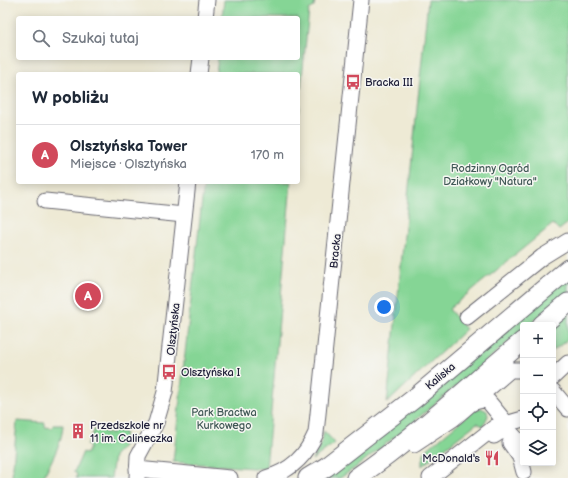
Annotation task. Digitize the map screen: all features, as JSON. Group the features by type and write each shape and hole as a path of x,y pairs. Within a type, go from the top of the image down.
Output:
{"main road":[{"name":"Kaliska","path":"308,478 326,467 391,417 568,269"},
{"path":"546,322 568,303"},
{"path":"361,475 432,420 520,344"}],"street":[{"path":"205,16 207,0"},
{"name":"Bracka","path":"266,478 277,475 292,467 310,446 316,433 361,0"},
{"path":"199,72 201,60"},
{"name":"Olsztyńska","path":"134,475 140,449 156,423 166,392 188,184"},
{"path":"45,200 184,215"},
{"path":"467,318 542,257 568,241"},
{"path":"556,374 568,363"},
{"path":"361,475 384,468 424,437 453,419 510,370 520,370"},
{"path":"488,401 491,386"},
{"path":"471,403 482,400 488,401 514,422 520,431"},
{"path":"430,478 495,427 514,422"},
{"path":"440,478 498,433 511,432 516,436 520,443"},
{"path":"492,438 510,442 520,457 526,471"},
{"path":"134,475 230,478"}],"green space":[{"path":"224,0 315,0 314,7 309,10 300,96 300,72 216,72 218,60 300,60 300,16 222,16"},
{"name":"Rodzinny Ogród Działkowy \"Natura\"","path":"428,0 568,0 568,223 559,230 553,224 449,309 466,329 387,403"},
{"name":"Park Bractwa Kurkowego","path":"204,184 291,184 266,469 173,462"},
{"path":"568,278 568,293 533,322 520,322 520,333 405,429 340,478 322,478"},
{"path":"568,313 568,339 556,349 556,323"},
{"path":"481,408 487,411 488,416 483,426 477,423 422,466 425,451 474,410"},
{"path":"17,421 45,423 45,427 52,428 53,425 63,425 61,439 43,478 12,478"},
{"path":"95,429 105,430 105,433 112,434 113,431 125,432 123,446 114,456 111,478 76,478 77,474 74,472 83,452 87,454 90,447 87,445"},
{"path":"324,431 335,443 312,460 321,445"}],"place":[{"name":"Bracka III","path":"353,82"},
{"name":"Olsztyńska Tower","path":"88,296"},
{"name":"Olsztyńska I","path":"169,372"},
{"name":"Przedszkole nr 11 im. Calineczka","path":"78,431"},
{"name":"McDonald's","path":"492,458"}]}
